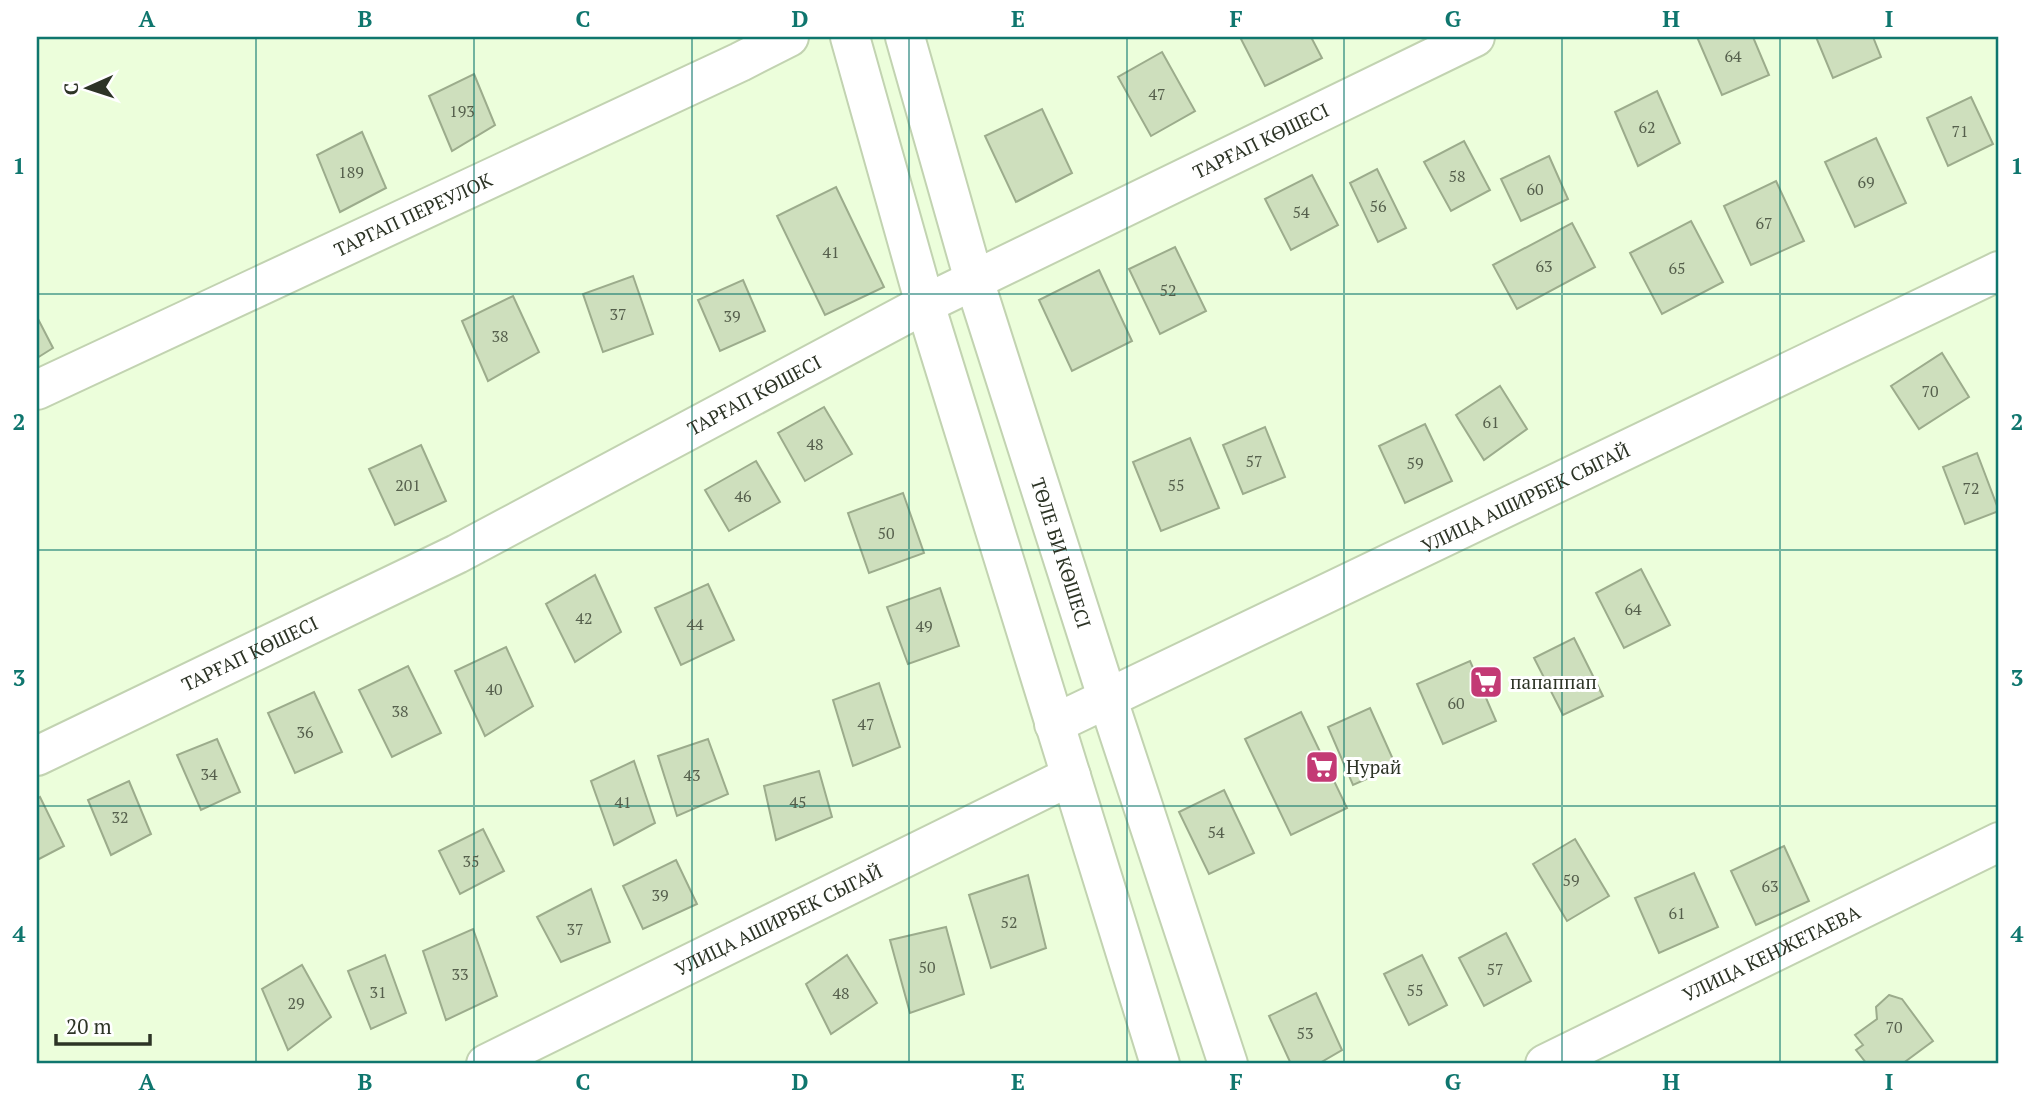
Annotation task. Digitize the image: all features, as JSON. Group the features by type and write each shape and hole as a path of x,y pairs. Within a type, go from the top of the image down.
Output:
{"street":[{"name":"ТАРГАП ПЕРЕУЛОК","path":"37,390 789,37"},
{"path":"850,37 925,304 1160,1064"},
{"name":"ТӨЛЕ БИ КӨШЕСІ","path":"905,37 974,280 1228,1064"},
{"name":"ТАРҒАП КӨШЕСІ","path":"37,756 457,554 925,304 1475,37"},
{"name":"УЛИЦА АШИРБЕК СЫГАЙ","path":"1054,724 1999,271"},
{"name":"УЛИЦА АШИРБЕК СЫГАЙ","path":"486,1064 1071,776"},
{"name":"УЛИЦА КЕНЖЕТАЕВА","path":"1545,1064 1999,842"}],"building":[{"path":"1240,37 1311,37 1322,58 1265,86"},
{"path":"1697,37 1753,37 1769,75 1722,95"},
{"path":"1816,37 1873,37 1881,57 1833,78"},
{"path":"1162,52 1195,111 1151,136 1118,77"},
{"path":"474,74 495,125 452,151 429,96"},
{"path":"1657,91 1680,143 1638,166 1615,112"},
{"path":"1971,97 1993,144 1948,166 1927,118"},
{"path":"1042,109 1072,173 1016,202 985,136"},
{"path":"362,132 386,188 340,212 317,155"},
{"path":"1876,138 1906,203 1855,227 1825,162"},
{"path":"1464,141 1490,190 1451,211 1424,162"},
{"path":"1549,156 1568,199 1521,221 1501,179"},
{"path":"1377,169 1406,228 1378,242 1350,183"},
{"path":"1312,175 1338,225 1291,250 1265,199"},
{"path":"1776,181 1804,241 1751,265 1724,206"},
{"path":"836,187 884,287 825,315 777,216"},
{"path":"1691,221 1723,282 1662,314 1630,253"},
{"path":"1572,223 1595,267 1517,309 1493,265"},
{"path":"1175,247 1206,311 1160,334 1129,269"},
{"path":"1099,270 1132,341 1072,371 1039,300"},
{"path":"633,276 653,334 603,352 583,294"},
{"path":"743,280 765,331 720,351 698,300"},
{"path":"513,296 539,352 488,381 462,321"},
{"path":"37,317 53,348 37,358"},
{"path":"1942,353 1969,397 1919,429 1891,386"},
{"path":"1500,386 1527,429 1484,460 1456,415"},
{"path":"824,407 852,454 805,481 778,433"},
{"path":"1425,424 1452,481 1405,503 1379,446"},
{"path":"1265,427 1285,477 1243,494 1223,445"},
{"path":"1190,438 1219,508 1161,531 1133,462"},
{"path":"421,445 446,501 395,525 369,469"},
{"path":"1977,453 1999,511 1965,524 1943,467"},
{"path":"756,461 780,502 729,531 705,490"},
{"path":"903,493 924,553 869,573 848,513"},
{"path":"1641,569 1670,625 1624,648 1596,593"},
{"path":"595,575 621,632 575,662 546,604"},
{"path":"708,584 734,640 681,665 655,608"},
{"path":"940,588 959,646 908,664 887,607"},
{"path":"1574,638 1603,696 1563,715 1534,658"},
{"path":"506,647 533,706 485,736 455,671"},
{"path":"1470,661 1496,721 1443,744 1417,684"},
{"path":"408,666 441,733 392,757 359,690"},
{"path":"879,683 900,747 853,766 833,700"},
{"path":"314,692 342,752 295,773 268,713"},
{"path":"1370,708 1396,766 1353,785 1328,727"},
{"path":"1301,712 1347,808 1291,835 1245,739"},
{"path":"217,739 240,792 201,810 177,755"},
{"path":"708,739 728,794 677,816 658,756"},
{"path":"634,761 655,823 614,845 591,781"},
{"path":"819,771 832,817 776,840 764,786"},
{"path":"129,781 151,834 111,855 88,800"},
{"path":"1224,790 1254,853 1209,874 1179,812"},
{"path":"40,797 64,846 37,860 37,799"},
{"path":"483,829 504,871 460,894 439,851"},
{"path":"1575,839 1609,896 1567,921 1533,864"},
{"path":"1784,846 1809,901 1756,925 1731,871"},
{"path":"676,860 697,904 643,929 623,886"},
{"path":"1694,873 1718,927 1659,953 1635,898"},
{"path":"1028,875 1046,948 991,968 969,895"},
{"path":"591,889 610,942 561,962 537,917"},
{"path":"946,927 964,994 910,1013 890,940"},
{"path":"473,929 497,996 446,1020 423,951"},
{"path":"1506,933 1531,981 1484,1006 1459,958"},
{"path":"385,955 406,1013 371,1029 348,971"},
{"path":"847,955 877,1003 831,1034 806,984"},
{"path":"1422,955 1447,1005 1409,1025 1384,974"},
{"path":"302,965 331,1017 288,1050 262,989"},
{"path":"1316,993 1342,1050 1318,1064 1291,1064 1269,1016"},
{"path":"1889,995 1902,999 1933,1041 1902,1064 1867,1064 1856,1050 1863,1045 1855,1035 1877,1019 1876,1007"}],"place":[{"name":"папаппап","path":"1486,682"},
{"name":"Нурай","path":"1322,767"}]}
